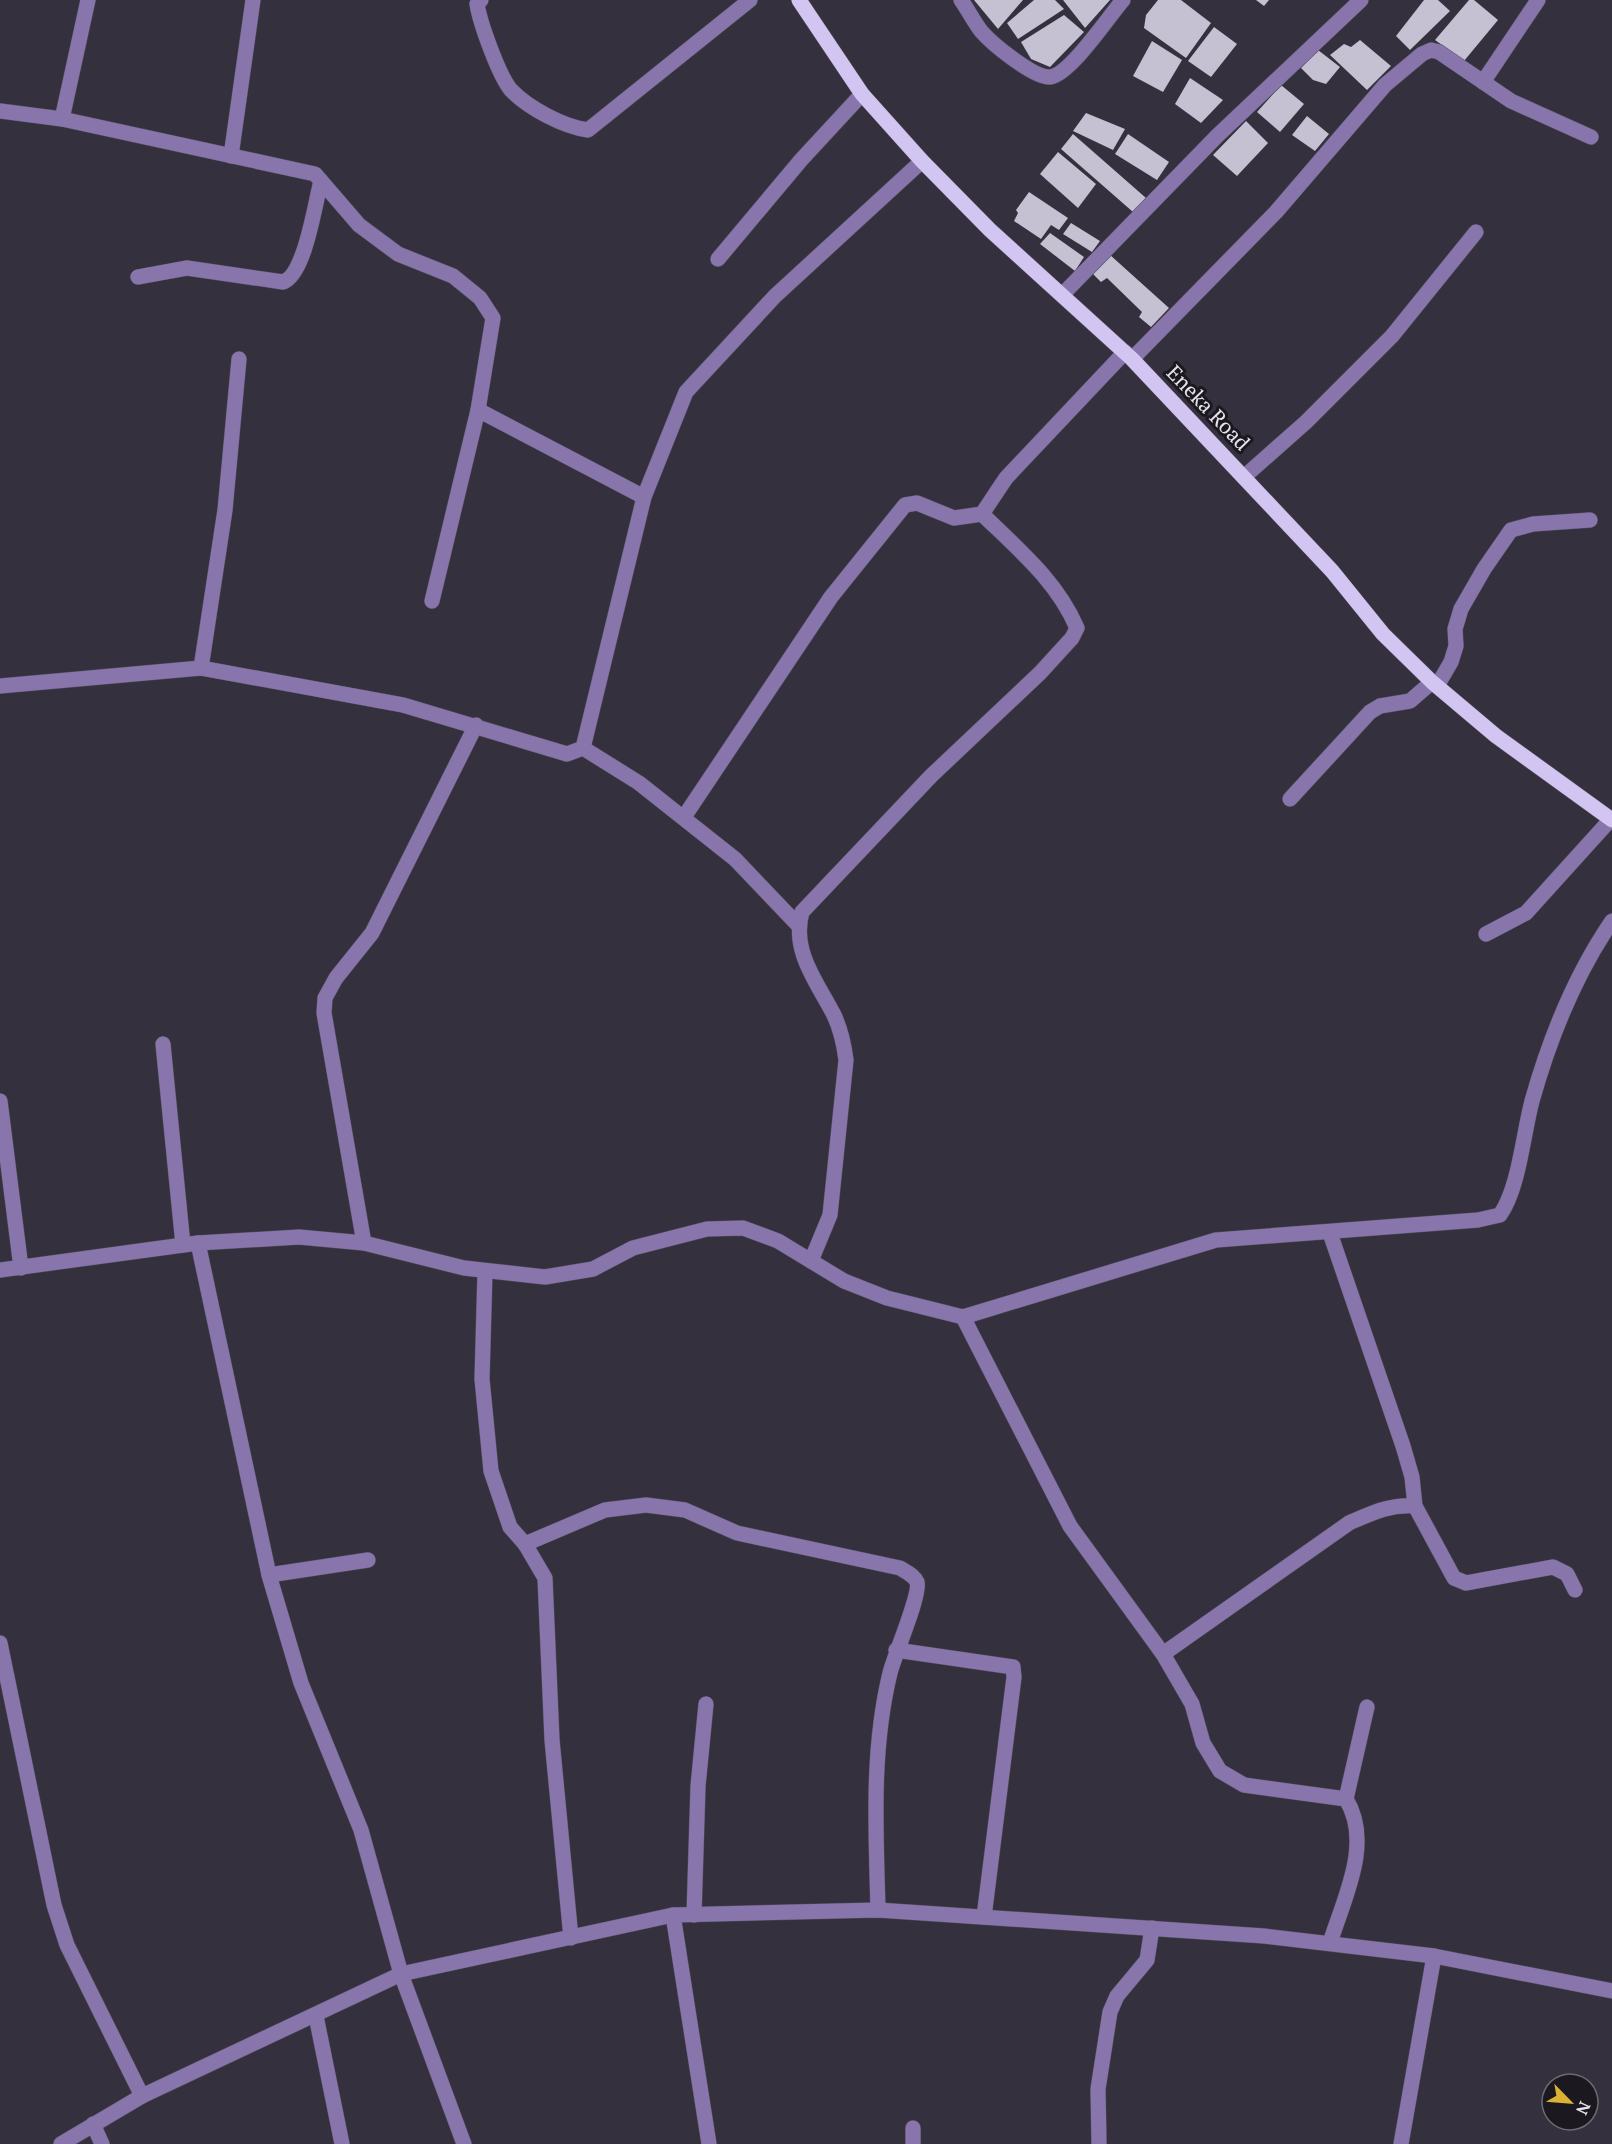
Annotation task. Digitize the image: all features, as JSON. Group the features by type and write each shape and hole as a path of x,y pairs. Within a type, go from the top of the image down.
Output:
{"main road":[{"name":"Eneka Road","path":"799,0 862,94 922,161 990,230 1128,355 1245,476 1332,571 1383,634 1434,684 1496,736 1611,820"}],"street":[{"path":"62,119 88,0"},
{"path":"231,156 253,0"},
{"path":"481,0 477,4 480,22 509,88 523,101 576,128 588,130 750,0"},
{"path":"962,0 982,32 1034,74 1050,77 1061,72 1079,54 1123,0"},
{"path":"1063,294 1217,136 1361,0"},
{"path":"1483,82 1538,0"},
{"path":"684,817 831,597 905,505 917,502 954,518 982,514 1006,478 1128,355 1276,212 1385,85 1422,54 1431,50 1439,52 1532,112 1591,137"},
{"path":"718,259 801,160 862,94"},
{"path":"0,111 62,119 315,174 358,225 398,254 453,276 480,297 494,318 478,410 432,601"},
{"path":"583,748 644,497 686,392 775,296 922,161"},
{"path":"138,277 187,268 283,282 289,280 300,264 321,181"},
{"path":"1245,476 1306,422 1392,336 1476,232"},
{"path":"201,668 225,510 239,359"},
{"path":"478,410 644,497"},
{"path":"812,1262 830,1215 846,1060 844,1040 835,1017 804,962 798,937 798,925 802,912 931,776 1040,673 1072,638 1077,628 1071,614 1043,572 982,514"},
{"path":"1290,799 1370,712 1380,706 1410,701 1434,684 1451,662 1456,646 1455,629 1461,609 1484,569 1511,530 1533,524 1590,520"},
{"path":"0,686 201,668 403,705 567,754 583,748"},
{"path":"364,1243 324,1013 325,998 336,978 372,933 476,725"},
{"path":"583,748 639,783 684,817 735,859 798,925"},
{"path":"1486,934 1526,913 1611,820"},
{"path":"0,1270 190,1244 299,1237 364,1243 485,1272 545,1277 593,1269 633,1248 707,1229 743,1228 778,1241 844,1281 887,1298 963,1317 1216,1239 1330,1233 1478,1220 1500,1215 1510,1201 1532,1101 1554,1029 1597,943 1612,921"},
{"path":"163,1044 190,1244 269,1575 301,1683 361,1830 401,1974 464,2144"},
{"path":"0,1101 21,1268"},
{"path":"1330,1233 1403,1446 1412,1477 1415,1506 1454,1578 1466,1583 1553,1567 1567,1574 1575,1590"},
{"path":"485,1272 482,1378 491,1471 510,1527 525,1544 545,1578 552,1740 571,1938"},
{"path":"963,1317 1070,1526 1163,1654 1192,1704 1203,1743 1220,1770 1244,1785 1346,1799"},
{"path":"525,1544 605,1510 646,1505 685,1510 737,1533 900,1568 914,1577 918,1585 896,1650 885,1698 875,1788 878,1910"},
{"path":"1163,1654 1350,1523 1384,1508 1415,1506"},
{"path":"269,1575 368,1560"},
{"path":"0,1644 54,1905 67,1945 142,2096"},
{"path":"896,1650 1013,1667 1014,1677 984,1917"},
{"path":"694,1915 698,1786 706,1704"},
{"path":"1330,1943 1355,1863 1359,1831 1356,1814 1346,1799 1367,1707"},
{"path":"61,2144 142,2096 401,1974 673,1915 878,1910 1152,1928 1330,1943 1434,1956 1612,1991"},
{"path":"673,1915 709,2144"},
{"path":"1099,2144 1098,2089 1110,2012 1117,1996 1147,1960 1152,1928"},
{"path":"1401,2144 1434,1956"},
{"path":"316,2016 342,2144"},
{"path":"93,2124 102,2144"},
{"path":"913,2128 914,2144"}],"building":[{"path":"974,0 1023,0 998,29"},
{"path":"1034,0 1055,0 1064,9 1018,39 1007,23"},
{"path":"1063,0 1110,0 1085,28"},
{"path":"1158,0 1181,0 1211,23 1186,58 1144,28 1146,15"},
{"path":"1256,0 1269,0 1264,6"},
{"path":"1424,0 1438,0 1450,11 1410,50 1396,36"},
{"path":"1469,0 1474,0 1498,20 1464,61 1435,40"},
{"path":"1064,15 1084,32 1050,67 1031,59 1021,42"},
{"path":"1214,27 1237,44 1211,77 1188,61"},
{"path":"1360,40 1391,66 1367,90 1330,55 1344,44 1351,47"},
{"path":"1152,41 1182,60 1163,92 1133,76"},
{"path":"1318,50 1340,67 1326,84 1313,80 1301,68"},
{"path":"1190,78 1223,100 1201,123 1175,104"},
{"path":"1281,85 1304,104 1280,132 1257,112"},
{"path":"1086,113 1125,129 1113,150 1073,131"},
{"path":"1307,116 1329,134 1315,151 1292,135"},
{"path":"1246,121 1268,143 1237,176 1213,155"},
{"path":"1073,134 1146,198 1133,212 1061,149"},
{"path":"1128,134 1169,162 1157,180 1115,154"},
{"path":"1058,152 1096,184 1078,208 1040,174"},
{"path":"1029,192 1068,218 1059,230 1051,225 1041,239 1014,221 1018,213 1016,210"},
{"path":"1071,223 1100,241 1092,252 1063,234"},
{"path":"1050,233 1084,257 1075,271 1040,244"},
{"path":"1109,254 1169,308 1151,327 1139,317 1142,312 1107,278 1101,282 1092,273"}]}
